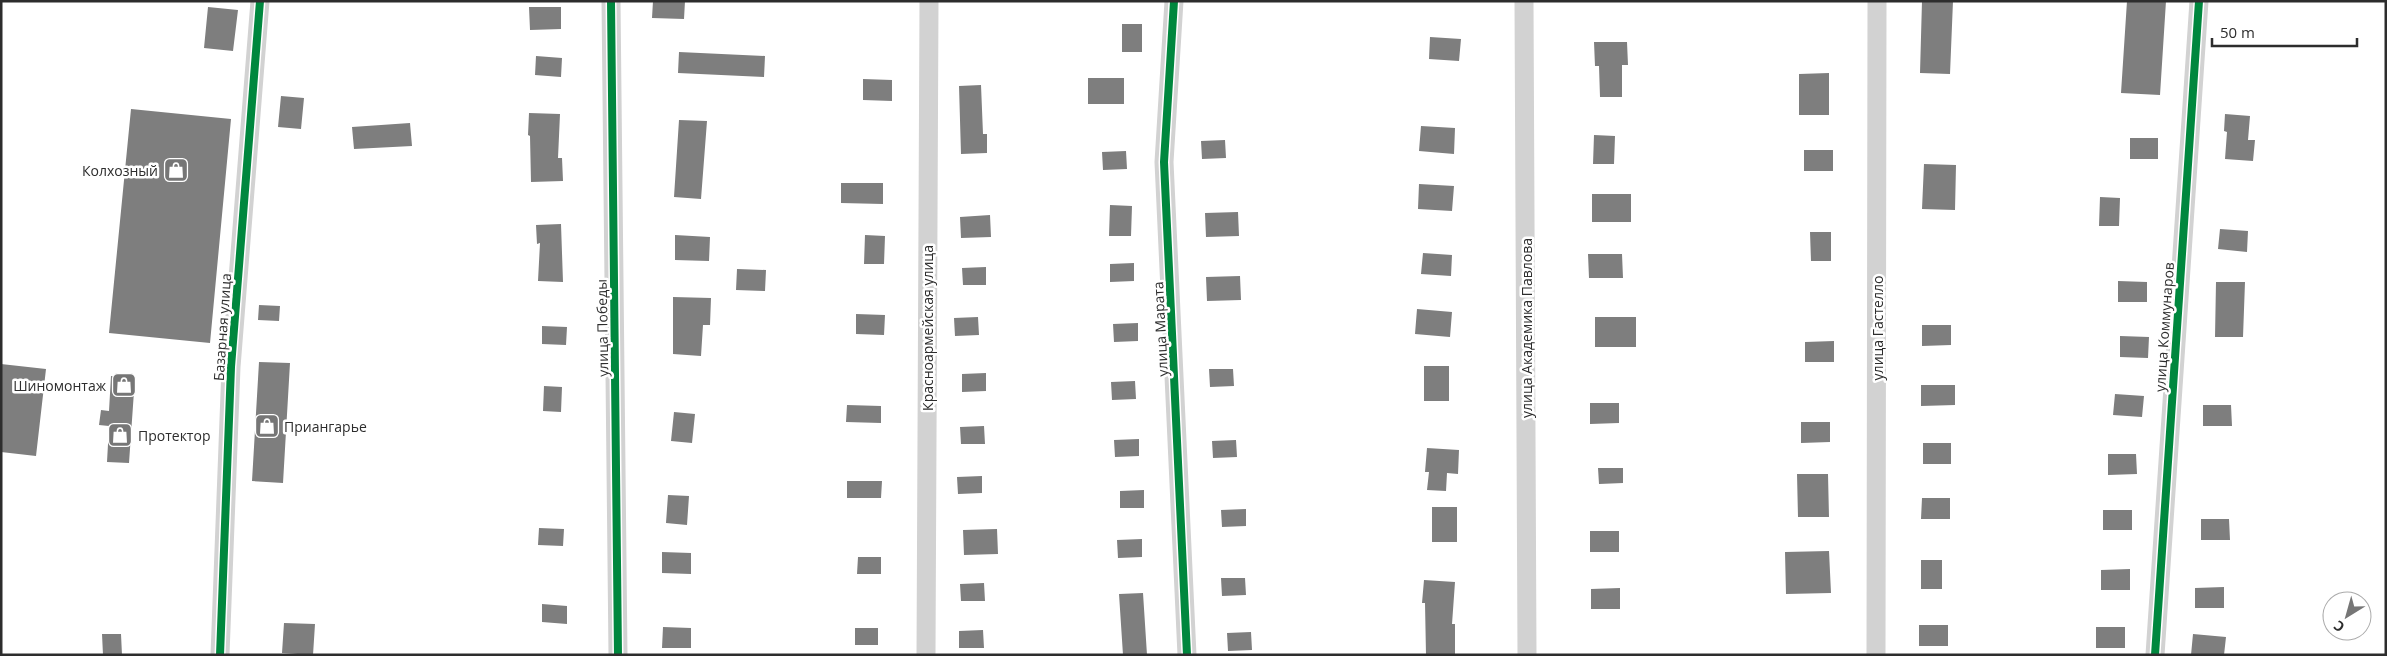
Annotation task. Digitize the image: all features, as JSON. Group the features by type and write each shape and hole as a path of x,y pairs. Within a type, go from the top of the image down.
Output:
{"street":[{"name":"Базарная улица","path":"220,655 231,366 260,1"},
{"name":"улица Победы","path":"611,1 618,655"},
{"name":"Красноармейская улица","path":"926,655 929,1"},
{"name":"улица Марата","path":"1174,1 1164,162 1187,655"},
{"name":"улица Академика Павлова","path":"1524,1 1527,655"},
{"name":"улица Гастелло","path":"1876,655 1877,1"},
{"name":"улица Коммунаров","path":"2155,655 2199,1"}],"building":[{"path":"653,1 685,1 684,19 652,18"},
{"path":"1922,1 1953,1 1950,74 1920,73"},
{"path":"2127,1 2166,1 2160,95 2121,93"},
{"path":"208,7 238,10 233,51 204,48"},
{"path":"529,7 561,7 561,29 530,30"},
{"path":"1122,24 1142,24 1142,52 1122,52"},
{"path":"1430,37 1461,39 1459,61 1429,59"},
{"path":"1594,42 1627,42 1628,65 1622,65 1622,97 1600,97 1599,66 1595,66"},
{"path":"679,52 765,56 764,77 678,73"},
{"path":"536,56 562,58 561,77 535,75"},
{"path":"1829,73 1829,115 1799,115 1799,74"},
{"path":"1088,78 1124,78 1124,104 1088,104"},
{"path":"863,79 892,80 892,101 863,100"},
{"path":"981,85 983,134 987,134 987,153 961,154 959,86"},
{"path":"281,96 304,98 301,129 278,127"},
{"path":"131,109 231,119 210,343 109,333"},
{"path":"529,113 560,114 558,158 562,158 563,181 531,182 530,136 528,135"},
{"path":"2225,114 2250,116 2248,140 2255,140 2253,161 2225,159 2227,132 2224,131"},
{"path":"679,120 707,121 701,199 674,197"},
{"path":"410,123 412,146 354,149 352,127"},
{"path":"1421,126 1455,128 1454,154 1419,151"},
{"path":"1594,135 1615,136 1614,164 1593,164"},
{"path":"2130,138 2158,138 2158,159 2130,159"},
{"path":"1225,140 1226,158 1202,159 1201,141"},
{"path":"1804,150 1833,150 1833,171 1804,171"},
{"path":"1126,151 1127,169 1103,170 1102,152"},
{"path":"1924,164 1956,165 1955,210 1922,209"},
{"path":"841,183 883,183 883,204 841,203"},
{"path":"1419,184 1454,186 1452,211 1418,209"},
{"path":"1592,194 1631,194 1631,222 1592,222"},
{"path":"2100,197 2120,198 2119,226 2099,226"},
{"path":"1110,205 1132,206 1131,236 1109,236"},
{"path":"1238,212 1239,236 1206,237 1205,213"},
{"path":"990,215 991,237 961,238 960,217"},
{"path":"561,224 563,282 538,281 540,243 537,244 536,225"},
{"path":"2220,229 2248,231 2247,252 2218,249"},
{"path":"1810,232 1831,232 1831,261 1811,261"},
{"path":"675,235 710,237 709,261 675,260"},
{"path":"865,235 885,236 884,264 864,264"},
{"path":"1423,253 1452,255 1451,276 1421,274"},
{"path":"1588,254 1622,254 1623,278 1589,278"},
{"path":"1134,263 1134,281 1110,282 1110,264"},
{"path":"986,267 986,285 963,285 962,268"},
{"path":"737,269 766,270 765,291 736,290"},
{"path":"1240,276 1241,300 1207,301 1206,277"},
{"path":"2118,281 2147,282 2147,302 2118,302"},
{"path":"2216,282 2245,282 2243,337 2215,337"},
{"path":"673,297 711,298 710,325 703,325 701,356 673,354"},
{"path":"259,305 280,306 279,321 258,320"},
{"path":"1417,309 1452,312 1450,337 1415,334"},
{"path":"856,314 885,315 884,335 856,334"},
{"path":"978,317 979,335 955,336 954,318"},
{"path":"1595,317 1636,317 1636,347 1595,347"},
{"path":"1138,323 1138,341 1114,342 1113,324"},
{"path":"1922,325 1951,325 1951,345 1922,346"},
{"path":"542,326 567,327 566,345 542,344"},
{"path":"2120,336 2149,337 2148,358 2120,357"},
{"path":"1834,341 1834,362 1805,362 1805,342"},
{"path":"259,362 290,363 283,483 252,481"},
{"path":"1,364 46,369 36,456 1,452"},
{"path":"1424,366 1449,366 1449,401 1424,401"},
{"path":"1209,369 1233,369 1234,386 1210,387"},
{"path":"986,373 986,391 962,392 962,374"},
{"path":"111,376 135,377 129,463 107,462 109,426 99,425 101,410 109,411"},
{"path":"1135,381 1136,399 1112,400 1111,382"},
{"path":"1921,385 1955,385 1955,405 1921,406"},
{"path":"544,386 562,387 561,412 543,411"},
{"path":"2115,394 2144,396 2142,417 2113,415"},
{"path":"1590,403 1619,403 1619,423 1590,424"},
{"path":"847,405 881,406 881,423 846,422"},
{"path":"2203,405 2231,405 2232,426 2203,426"},
{"path":"674,412 695,414 692,443 671,441"},
{"path":"1801,422 1830,422 1830,442 1801,443"},
{"path":"984,426 985,444 961,444 960,427"},
{"path":"1139,439 1139,456 1115,457 1114,440"},
{"path":"1236,440 1237,457 1213,458 1212,441"},
{"path":"1923,443 1951,443 1951,464 1923,464"},
{"path":"1427,448 1459,450 1458,474 1447,473 1446,491 1427,490 1429,472 1425,472"},
{"path":"2108,454 2136,454 2137,474 2108,475"},
{"path":"1598,468 1623,468 1623,483 1599,484"},
{"path":"1797,474 1828,474 1829,517 1798,517"},
{"path":"982,476 982,493 958,494 957,477"},
{"path":"847,481 882,481 881,498 847,498"},
{"path":"1144,490 1144,508 1120,508 1120,491"},
{"path":"668,495 689,496 687,525 666,523"},
{"path":"1922,498 1950,498 1950,519 1921,519"},
{"path":"1432,507 1457,507 1457,542 1432,542"},
{"path":"1246,509 1246,526 1222,527 1221,510"},
{"path":"2103,510 2132,510 2132,530 2103,530"},
{"path":"2201,519 2229,519 2230,540 2201,540"},
{"path":"539,528 564,529 563,546 538,545"},
{"path":"997,529 998,554 964,555 963,530"},
{"path":"1590,531 1619,531 1619,552 1590,552"},
{"path":"1142,539 1142,557 1118,558 1117,540"},
{"path":"1829,551 1831,593 1786,594 1785,552"},
{"path":"662,552 691,553 691,574 662,573"},
{"path":"858,557 881,557 881,574 857,574"},
{"path":"1921,560 1942,560 1942,589 1921,589"},
{"path":"2130,569 2130,590 2101,590 2101,570"},
{"path":"1221,578 1245,578 1246,595 1222,596"},
{"path":"1424,580 1455,582 1452,624 1455,624 1455,655 1426,655 1425,603 1422,603"},
{"path":"984,583 985,601 961,601 960,584"},
{"path":"2224,587 2224,608 2195,608 2195,588"},
{"path":"1620,588 1620,609 1591,609 1591,589"},
{"path":"1143,593 1147,655 1123,655 1119,594"},
{"path":"542,604 567,606 567,624 542,622"},
{"path":"284,623 315,624 313,655 282,653"},
{"path":"1919,625 1948,625 1948,646 1919,646"},
{"path":"663,627 691,628 691,648 662,648"},
{"path":"2096,627 2125,627 2125,648 2096,648"},
{"path":"855,628 878,628 878,645 855,645"},
{"path":"983,630 984,648 959,648 959,631"},
{"path":"1251,632 1252,650 1228,651 1227,633"},
{"path":"102,634 121,634 122,655 103,655"},
{"path":"2193,634 2226,637 2224,655 2191,655"}],"cycle path":[{"path":"220,655 231,367 260,1"},
{"path":"611,1 618,655"},
{"path":"1174,1 1164,162 1187,655"},
{"path":"2155,655 2199,1"}],"place":[{"name":"Колхозный","path":"176,170"},
{"name":"Шиномонтаж","path":"124,385"},
{"name":"Приангарье","path":"267,426"},
{"name":"Протектор","path":"120,435"}]}
